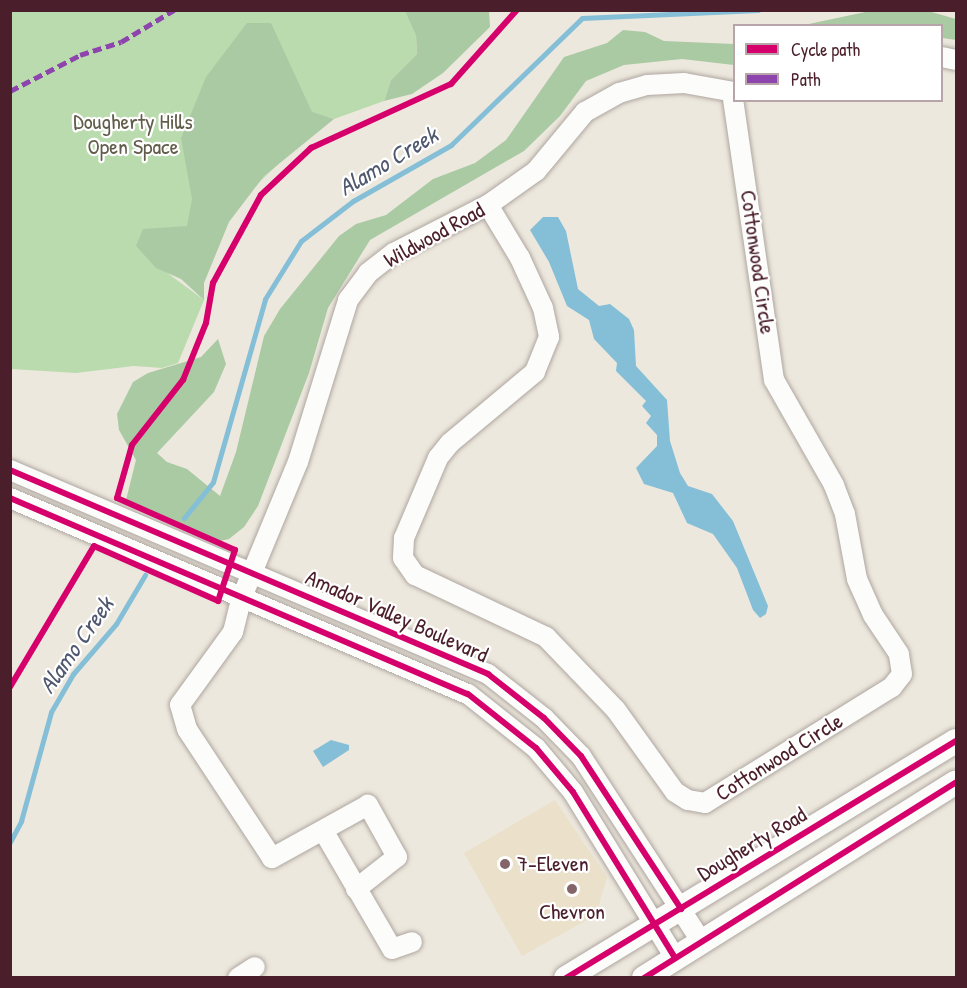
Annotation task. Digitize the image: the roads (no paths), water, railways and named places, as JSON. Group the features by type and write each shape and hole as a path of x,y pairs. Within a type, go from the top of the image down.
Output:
{"main road":[{"name":"Dougherty Road","path":"566,978 957,741"},
{"path":"644,978 957,782"}],"street":[{"name":"Wildwood Road","path":"324,832 272,858 187,729 180,705 234,632 242,597 298,462 348,300 368,273 394,253 488,205 536,171 585,112 619,93 647,85 684,83 733,93"},
{"name":"Cottonwood Circle","path":"488,205 520,258 543,308 549,337 535,372 450,443 438,458 404,538 404,558 415,575 546,637 616,710 675,792 688,800 705,803 892,687 903,674 899,654 873,615 857,579 845,514 834,485 774,380 734,102"},
{"name":"Amador Valley Boulevard","path":"10,470 488,674 544,718 581,756 702,942"},
{"name":"Amador Valley Boulevard","path":"10,498 468,694 527,741 573,792 675,958"},
{"path":"356,890 397,857 368,805 324,832 356,890 392,949 412,942"},
{"path":"238,978 255,967"}],"water":[{"path":"543,217 558,217 566,231 578,289 599,306 610,304 629,319 634,330 636,366 667,400 670,441 680,473 688,486 712,494 733,521 768,606 766,614 760,618 753,610 737,568 713,534 687,523 673,493 644,484 636,468 657,446 657,435 646,423 651,416 642,406 646,401 616,371 617,363 594,339 589,320 567,306 549,262 530,230"},
{"path":"331,740 349,745 349,750 323,767 313,751"}],"waterway":[{"name":"Alamo Creek","path":"184,518 213,482 265,299 301,241 353,201 451,145 582,18 758,10"},
{"name":"Alamo Creek","path":"10,842 21,821 51,712 73,674 116,624 145,575"}],"place":[{"name":"7-Eleven","path":"505,864"},
{"name":"Chevron","path":"572,889"}],"park label":[{"name":"Dougherty Hills Open Space","path":"133,134"}]}
